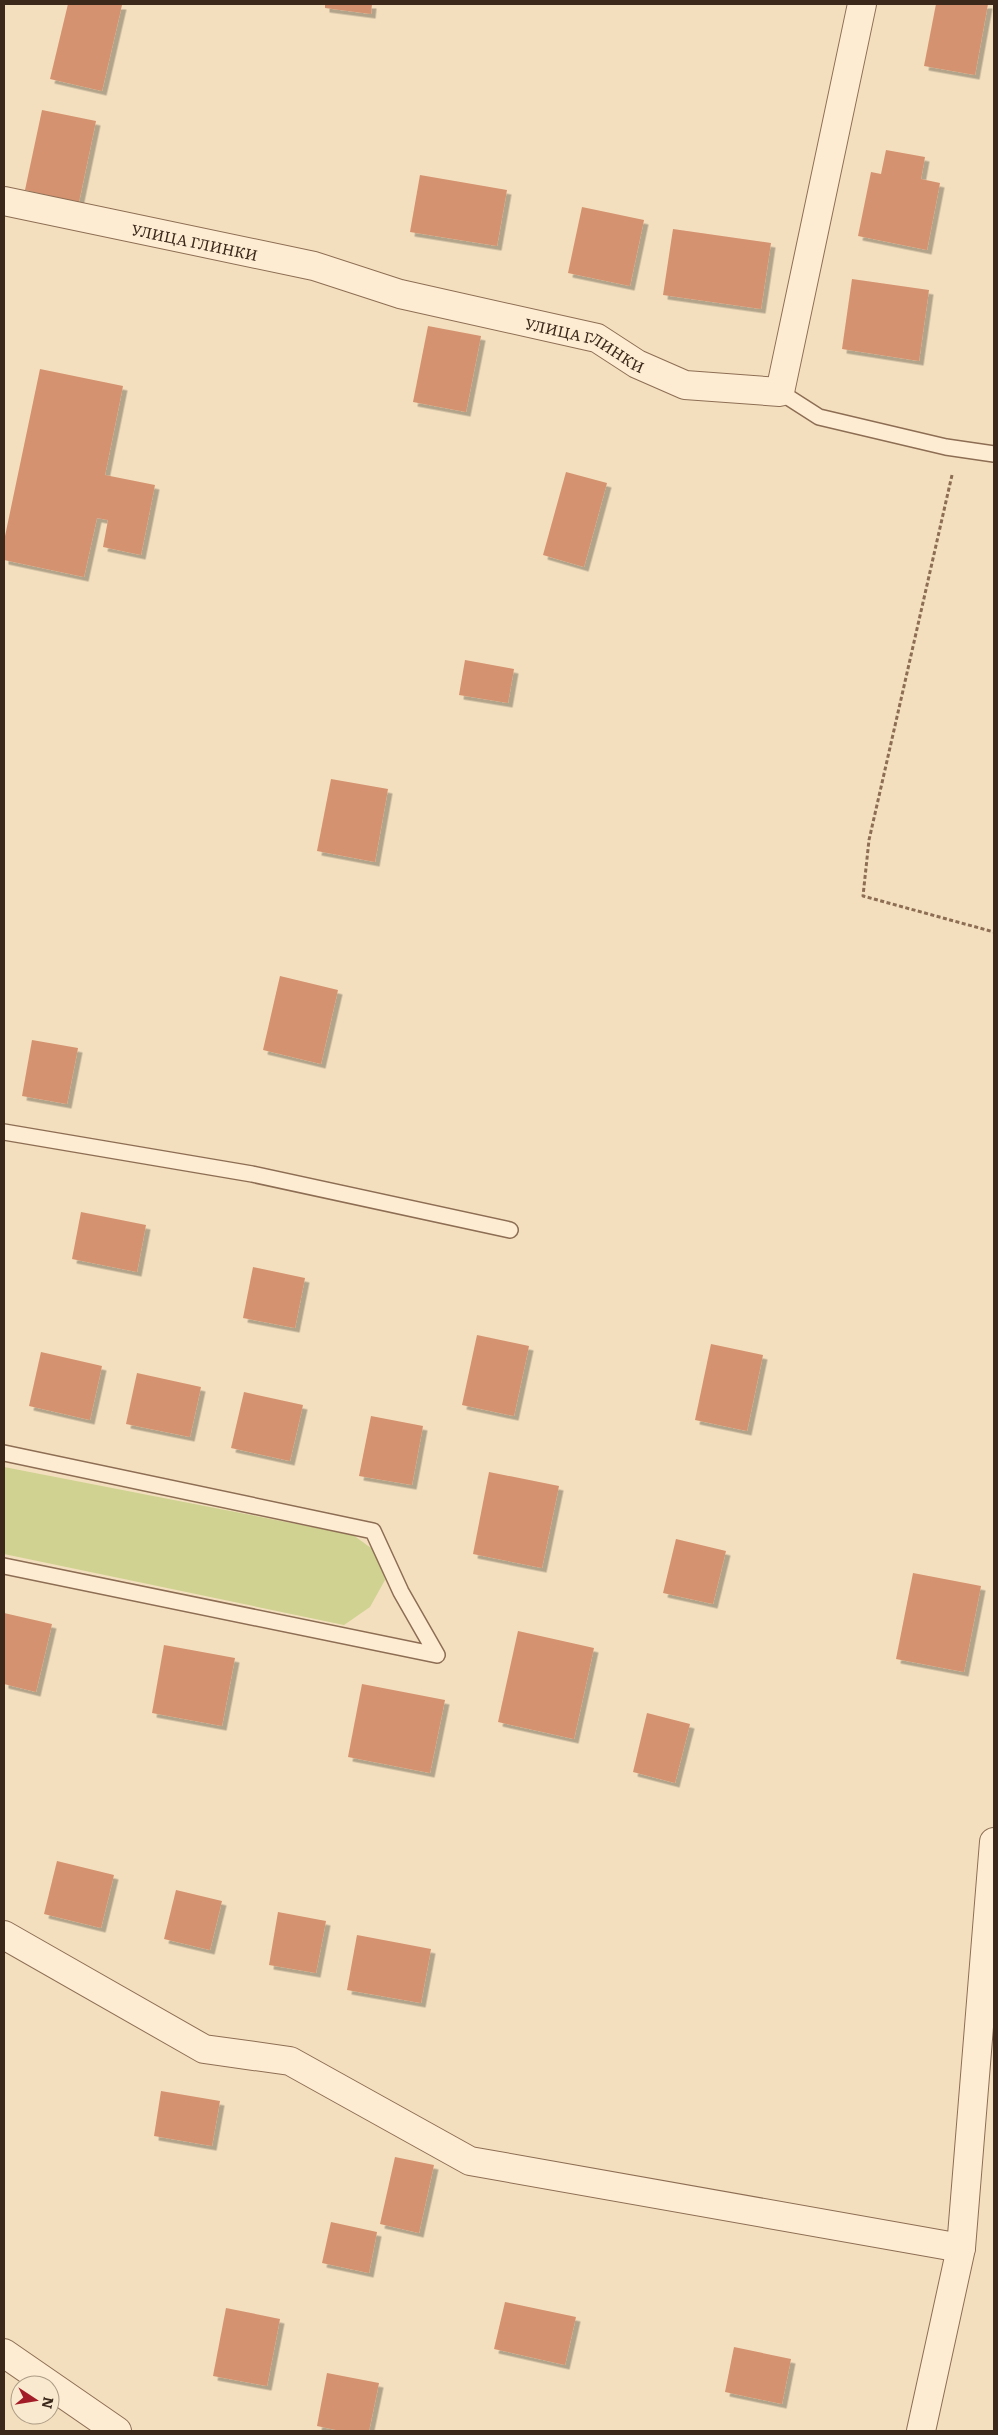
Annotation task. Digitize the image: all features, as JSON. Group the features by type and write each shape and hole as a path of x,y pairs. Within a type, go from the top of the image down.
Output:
{"street":[{"path":"780,392 862,4"},
{"name":"УЛИЦА ГЛИНКИ","path":"4,201 314,266 400,294 597,338 637,364 685,385 780,392"},
{"path":"921,2431 961,2248 994,1842"},
{"path":"4,1935 204,2049 290,2061 470,2161 961,2248"},
{"path":"4,2353 117,2431"}],"lane":[{"path":"780,392 819,417 958,449 994,454"},
{"path":"4,1132 252,1174 510,1230"},
{"path":"4,1453 373,1531 401,1592 437,1655 4,1566"}],"path":[{"path":"958,449 869,840 863,896 994,932"}],"green space":[{"path":"4,1467 353,1535 378,1553 385,1580 370,1607 344,1625 4,1554"}],"building":[{"path":"68,4 122,5 102,91 50,79"},
{"path":"325,4 372,4 371,14 325,8"},
{"path":"936,4 988,4 975,75 924,66"},
{"path":"42,110 96,121 79,202 25,190"},
{"path":"886,150 925,157 921,179 940,183 927,250 858,236 871,172 881,174"},
{"path":"420,175 507,190 497,246 410,232"},
{"path":"582,207 644,220 630,286 568,273"},
{"path":"673,229 771,243 761,309 663,295"},
{"path":"852,279 929,290 919,361 842,349"},
{"path":"428,326 481,336 466,412 413,402"},
{"path":"40,369 123,386 105,475 155,485 141,555 103,547 108,520 97,518 84,577 4,560 4,541"},
{"path":"566,472 607,483 584,567 543,555"},
{"path":"465,660 514,669 508,703 459,695"},
{"path":"331,779 388,789 375,862 317,851"},
{"path":"280,976 338,990 321,1064 263,1050"},
{"path":"32,1040 78,1048 67,1104 22,1096"},
{"path":"81,1212 146,1225 137,1272 72,1259"},
{"path":"253,1267 305,1278 295,1328 243,1318"},
{"path":"477,1335 529,1346 514,1416 462,1405"},
{"path":"711,1344 763,1355 747,1431 695,1420"},
{"path":"41,1352 102,1366 90,1420 29,1406"},
{"path":"137,1373 201,1387 190,1437 126,1424"},
{"path":"244,1392 303,1405 290,1461 231,1448"},
{"path":"371,1416 423,1426 412,1485 359,1476"},
{"path":"489,1472 559,1486 542,1568 473,1554"},
{"path":"676,1539 726,1551 713,1604 663,1593"},
{"path":"913,1573 981,1586 964,1672 896,1659"},
{"path":"4,1613 52,1624 36,1692 4,1684"},
{"path":"518,1631 594,1648 574,1739 498,1722"},
{"path":"164,1645 235,1658 222,1726 152,1713"},
{"path":"362,1684 445,1700 430,1773 348,1757"},
{"path":"647,1713 690,1724 675,1783 633,1772"},
{"path":"57,1861 114,1875 101,1928 44,1914"},
{"path":"176,1890 222,1901 210,1950 164,1939"},
{"path":"278,1912 326,1921 316,1973 269,1965"},
{"path":"357,1935 431,1949 421,2003 347,1990"},
{"path":"161,2091 220,2101 212,2146 154,2136"},
{"path":"395,2157 434,2165 419,2233 380,2224"},
{"path":"331,2222 377,2232 369,2273 322,2263"},
{"path":"505,2302 576,2317 565,2365 494,2349"},
{"path":"226,2308 280,2319 267,2386 213,2376"},
{"path":"734,2347 791,2359 782,2404 725,2392"},
{"path":"327,2373 379,2383 369,2431 341,2431 317,2426"}]}
